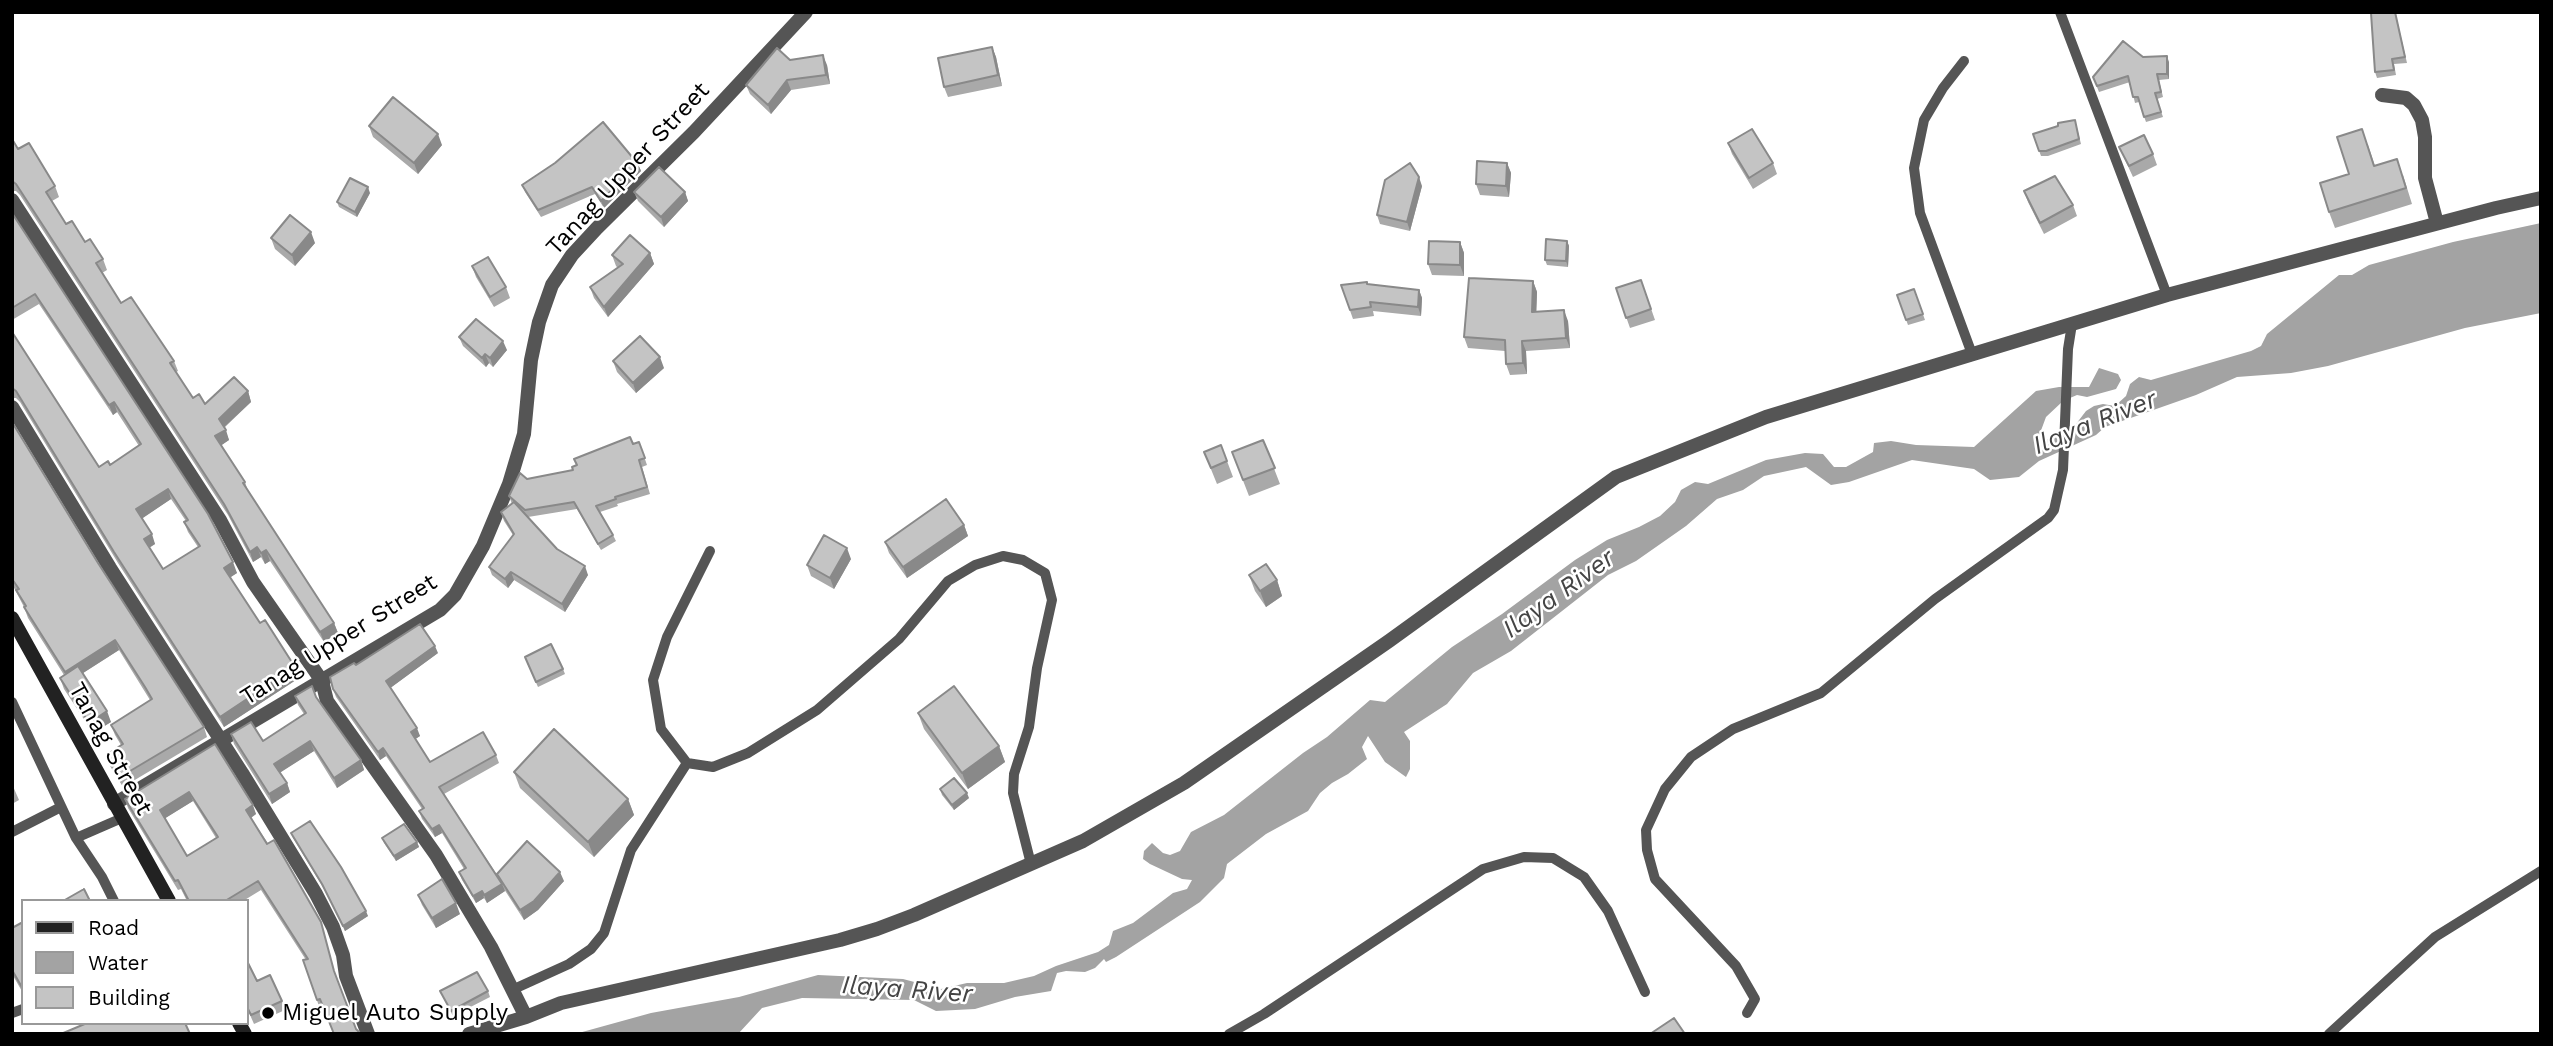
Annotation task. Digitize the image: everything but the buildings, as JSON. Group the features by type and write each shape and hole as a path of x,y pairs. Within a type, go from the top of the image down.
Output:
{"main road":[{"name":"Tanag Street","path":"12,618 168,899"}],"street":[{"name":"Tanag Upper Street","path":"114,804 440,610 455,595 483,546 509,484 524,434 531,360 539,322 552,285 572,255 597,228 694,132 806,12"},
{"path":"2382,95 2406,98 2414,105 2422,120 2425,136 2425,178 2437,223"},
{"path":"468,1034 526,1017 561,1003 840,940 914,915 1083,841 1184,783 1389,641 1616,477 1766,417 2166,295 2541,198"},
{"path":"12,200 220,520 234,551 253,582 322,681 327,701 436,855 514,989 526,1017"},
{"path":"12,407 220,742 293,854 333,927 343,955 346,976 368,1034"}],"lane":[{"path":"2060,12 2166,295"},
{"path":"1964,61 1943,88 1924,120 1914,168 1920,213 1972,354"},
{"path":"1747,1013 1755,999 1736,966 1655,879 1647,850 1646,830 1665,789 1691,757 1733,729 1821,693 1935,599 2048,518 2054,510 2063,470 2068,349 2072,324"},
{"path":"710,551 667,637 653,680 662,729 687,763 713,766 748,753 817,710 899,639 948,581 975,565 1003,556 1023,560 1045,573 1052,600 1037,668 1029,727 1014,774 1013,793 1031,864"},
{"path":"12,702 76,838 113,899"},
{"path":"514,989 569,964 591,949 604,933 631,850 687,763"},
{"path":"12,832 61,807"},
{"path":"76,838 122,818"},
{"path":"1229,1034 1264,1014 1483,869 1524,856 1553,858 1584,877 1608,911 1645,992"},
{"path":"2329,1034 2435,937 2541,871"}],"water":[{"name":"Ilaya River","path":"2541,223 2541,313 2465,328 2328,366 2291,373 2237,377 2196,395 2105,427 2096,435 2039,461 2019,477 1990,480 1974,469 1912,460 1849,482 1831,485 1806,467 1764,476 1743,490 1717,499 1686,526 1636,561 1608,575 1511,651 1473,673 1447,704 1404,732 1410,741 1410,769 1406,777 1385,762 1368,736 1362,747 1367,759 1320,793 1308,811 1266,834 1227,864 1224,878 1200,902 1116,957 1106,962 1104,959 1095,968 1085,972 1057,973 1051,991 1015,997 975,1009 936,1011 914,1000 802,998 762,1008 738,1034 575,1034 651,1013 739,997 818,975 903,979 941,989 967,983 1004,983 1034,976 1098,952 1109,945 1113,931 1133,923 1173,893 1187,889 1192,880 1182,879 1143,859 1144,851 1152,843 1163,853 1170,855 1180,851 1191,832 1224,815 1327,737 1370,700 1385,702 1452,647 1575,560 1607,540 1660,516 1675,502 1681,490 1695,482 1708,484 1766,460 1805,453 1823,454 1834,467 1846,467 1873,452 1874,443 1891,441 1916,445 1974,447 2036,391 2059,387 2089,387 2099,368 2118,374 2121,380 2116,389 2087,397 2077,395 2063,401 2046,417 2036,444 2073,428 2086,411 2094,406 2115,406 2126,396 2130,384 2139,377 2151,380 2261,346 2267,334 2339,275 2352,275 2369,265 2453,242"}],"place":[{"name":"Miguel Auto Supply","path":"268,1013"}]}
